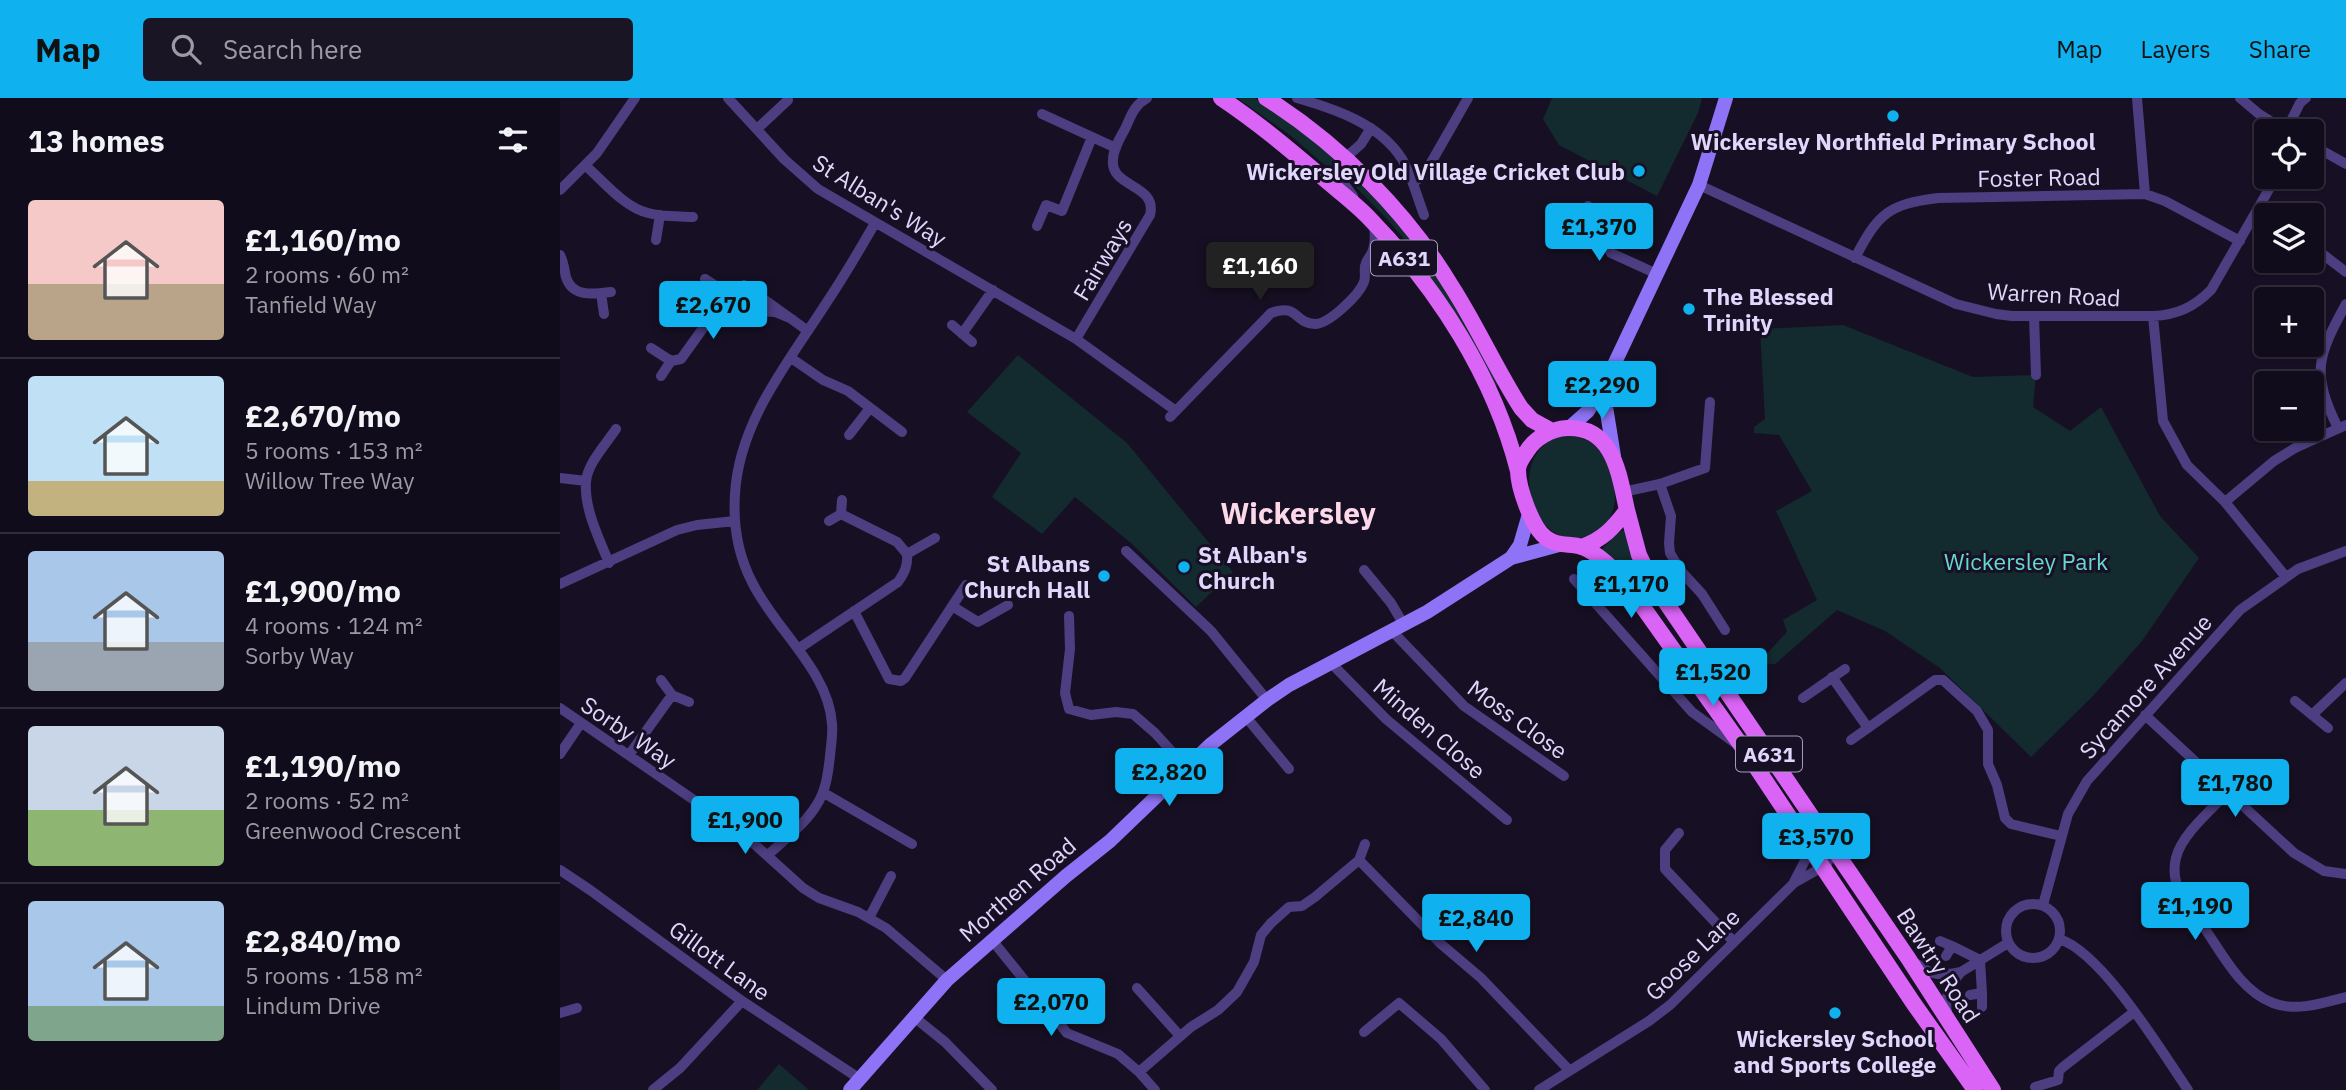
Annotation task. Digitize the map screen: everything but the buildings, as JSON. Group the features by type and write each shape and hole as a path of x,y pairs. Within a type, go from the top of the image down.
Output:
{"main road":[{"name":"A631","path":"1221,98 1262,126 1371,220 1409,264 1472,357 1500,412 1529,514 1538,531 1559,545"},
{"name":"A631","path":"1266,98 1302,122 1361,174 1410,228 1439,266 1472,319 1521,408 1532,420 1552,431"},
{"path":"1518,471 1530,446 1552,431 1569,428 1588,411 1602,388 1699,185 1726,98"},
{"path":"1602,388 1615,459"},
{"name":"A631","path":"1569,428 1592,433 1608,447 1615,459 1627,510"},
{"path":"1559,545 1581,547 1596,542 1605,536 1627,510"},
{"name":"Bawtry Road","path":"1627,510 1639,555 1651,580 1908,958 1993,1090"},
{"path":"1511,558 1520,545 1529,514"},
{"name":"Morthen Road","path":"855,1085 947,980 1110,841 1210,745 1267,700 1289,685 1450,598 1511,558 1559,545"},
{"name":"Bawtry Road","path":"1581,547 1618,574 1686,666 1975,1090"}],"street":[{"path":"560,190 586,166 635,98"},
{"name":"St Alban's Way","path":"727,98 803,177 818,189 1076,339 1173,414 1271,313 1284,309 1312,324 1332,318 1364,282 1365,264 1372,255"},
{"path":"1042,114 1116,148 1136,106 1147,98"},
{"path":"1297,98 1320,101 1371,128 1391,144 1402,159 1424,215"},
{"path":"1413,183 1424,175 1468,98"},
{"path":"2137,98 2145,194"},
{"path":"2240,98 2267,119"},
{"path":"2292,119 2300,103 2306,98"},
{"path":"757,129 788,100"},
{"path":"1371,128 1361,144 1338,167 1339,177 1371,220 1375,239 1372,255 1387,254 1409,264"},
{"path":"1037,226 1046,205 1062,211 1092,137"},
{"path":"1361,144 1361,174"},
{"name":"Fairways","path":"1076,339 1152,209 1146,194 1115,172 1112,159 1116,148"},
{"path":"2324,152 2346,164"},
{"path":"586,166 626,202 648,214 694,217"},
{"name":"Warren Road","path":"1699,185 1956,304 1996,314 2153,316 2171,315 2185,310 2202,299 2217,282 2254,215"},
{"name":"Foster Road","path":"1855,258 1875,224 1894,208 1909,201 1938,198 2145,194 2165,201 2240,241"},
{"path":"1588,206 1611,253 1657,274"},
{"path":"656,240 660,215"},
{"path":"768,855 805,820 824,793 832,724 830,709 818,681 752,583 738,544 735,521 737,468 744,443 761,406 875,223"},
{"path":"560,255 565,264 567,281 572,287 586,294 606,293 604,314"},
{"path":"2324,255 2346,272"},
{"path":"705,279 755,311 775,312 792,319"},
{"path":"744,285 808,331"},
{"path":"962,334 993,290"},
{"path":"651,348 671,361 681,359 721,303 733,297"},
{"path":"2225,502 2274,461 2295,448 2342,427 2321,388 2320,358 2346,304"},
{"path":"2034,316 2036,375"},
{"path":"2153,316 2163,421 2187,465 2225,502 2286,577"},
{"path":"952,325 972,342"},
{"path":"791,358 823,380 848,391 902,432"},
{"path":"661,376 671,361"},
{"path":"1623,492 1660,484 1705,468 1710,402"},
{"path":"849,435 870,408"},
{"path":"609,563 593,520 586,481 594,461 616,429"},
{"path":"560,478 586,481"},
{"path":"1660,484 1671,516 1668,543 1670,553 1680,570 1702,594 1725,630"},
{"path":"841,514 842,500"},
{"path":"798,649 898,582 905,572 907,554 897,542 841,514"},
{"path":"829,520 841,514"},
{"path":"560,584 677,530 735,521"},
{"path":"907,554 935,538"},
{"path":"1126,551 1212,631 1267,700"},
{"name":"Sycamore Avenue","path":"2043,905 2068,814 2087,780 2240,610 2286,577 2316,561 2346,551"},
{"name":"Moss Close","path":"1364,570 1391,603 1398,628 1464,706 1564,776"},
{"name":"Bawtry Road","path":"1574,579 1692,712 1746,752"},
{"path":"854,611 889,679 896,681 905,678 966,585"},
{"path":"952,606 978,622 1008,605"},
{"path":"1069,616 1070,649 1065,693 1069,709 1091,715 1116,712 1133,714 1155,733 1186,767"},
{"name":"Minden Close","path":"1331,663 1386,719 1507,820"},
{"path":"1666,681 1686,666"},
{"path":"1802,698 1845,668"},
{"path":"1832,677 1868,728"},
{"path":"661,680 671,695 689,702"},
{"path":"1851,740 1935,680 1943,680 1984,720 1989,740 1988,764 1997,785 2005,818 2011,824 2061,836"},
{"path":"2312,715 2346,683"},
{"path":"629,755 671,695"},
{"path":"2295,701 2328,728"},
{"name":"Sorby Way","path":"560,708 742,833 803,888 886,928 947,980"},
{"path":"2145,715 2294,853 2324,871 2346,874"},
{"path":"1246,717 1289,769"},
{"path":"560,754 581,723"},
{"path":"2228,792 2179,848 2174,867 2181,895 2238,976 2256,994 2274,1004 2297,1006 2346,997"},
{"path":"824,793 912,844"},
{"path":"1821,831 1830,852 1828,862 1823,867"},
{"path":"1679,832 1665,850 1665,869 1734,942"},
{"path":"1139,1072 1237,992 1254,962 1261,936 1280,913 1289,907 1302,906 1315,897 1359,860 1365,844"},
{"name":"Goose Lane","path":"1794,883 1811,849"},
{"path":"1359,860 1441,944 1481,978 1569,1070"},
{"name":"Goose Lane","path":"1539,1090 1670,1005 1794,883 1823,867"},
{"name":"Gillott Lane","path":"560,870 855,1085"},
{"path":"869,918 891,876"},
{"path":"2025,905 2043,905 2057,918 2060,929 2055,948 2039,958 2020,956 2008,943 2006,931 2009,918 2025,905"},
{"path":"2059,939 2077,947 2091,959 2134,1012 2188,1090"},
{"path":"992,940 1067,1032 1118,1054 1155,1090"},
{"path":"1940,941 1949,951 1980,960"},
{"path":"1908,958 1926,971 1944,976 1961,972 2008,943"},
{"path":"1980,960 1982,1007"},
{"path":"1948,1020 1945,1000 1948,990 1961,972"},
{"path":"1137,988 1180,1036"},
{"path":"1970,995 1982,993"},
{"path":"653,1090 680,1068 742,1001"},
{"path":"1364,1032 1399,1003 1441,1039 1485,1090"},
{"path":"560,1013 576,1008"},
{"path":"2063,1090 2058,1080 2063,1067 2134,1012"},
{"path":"914,1017 945,1042 992,1090"},
{"path":"2035,1087 2058,1080"}],"green space":[{"path":"1237,98 1255,98 1300,129 1336,159 1335,174 1290,135"},
{"name":"Wickersley Old Village Cricket Club","path":"1552,98 1702,98 1698,113 1657,196 1559,145 1543,119"},
{"path":"1348,171 1373,194 1424,255 1501,383 1494,387 1415,252 1350,181 1346,175"},
{"name":"Wickersley Park","path":"1843,325 1973,377 2036,375 2033,407 2070,431 2101,407 2160,516 2199,558 2142,641 2093,696 2031,757 1940,668 1885,631 1837,610 1775,664 1756,665 1787,632 1783,620 1817,600 1776,511 1812,491 1779,435 1754,433 1754,427 1765,419 1760,329"},
{"path":"1018,355 1127,443 1233,572 1196,607 1131,543 1075,497 1042,534 992,497 1021,453 967,412"},
{"path":"1568,435 1587,440 1597,448 1608,465 1614,486 1615,497 1610,518 1597,532 1579,538 1570,538 1554,532 1541,520 1533,505 1529,487 1530,469 1537,453 1549,441"},
{"path":"1624,530 1648,586 1639,591 1601,550"},
{"path":"779,1064 809,1090 757,1090"}],"place":[{"name":"Wickersley Northfield Primary School","path":"1893,116"},
{"name":"Wickersley Old Village Cricket Club","path":"1639,171"},
{"name":"The Blessed Trinity","path":"1689,309"},
{"name":"St Alban's Church","path":"1184,567"},
{"name":"St Albans Church Hall","path":"1104,576"},
{"name":"Wickersley School and Sports College","path":"1835,1013"}],"district":[{"name":"Wickersley","path":"1298,512"}]}
